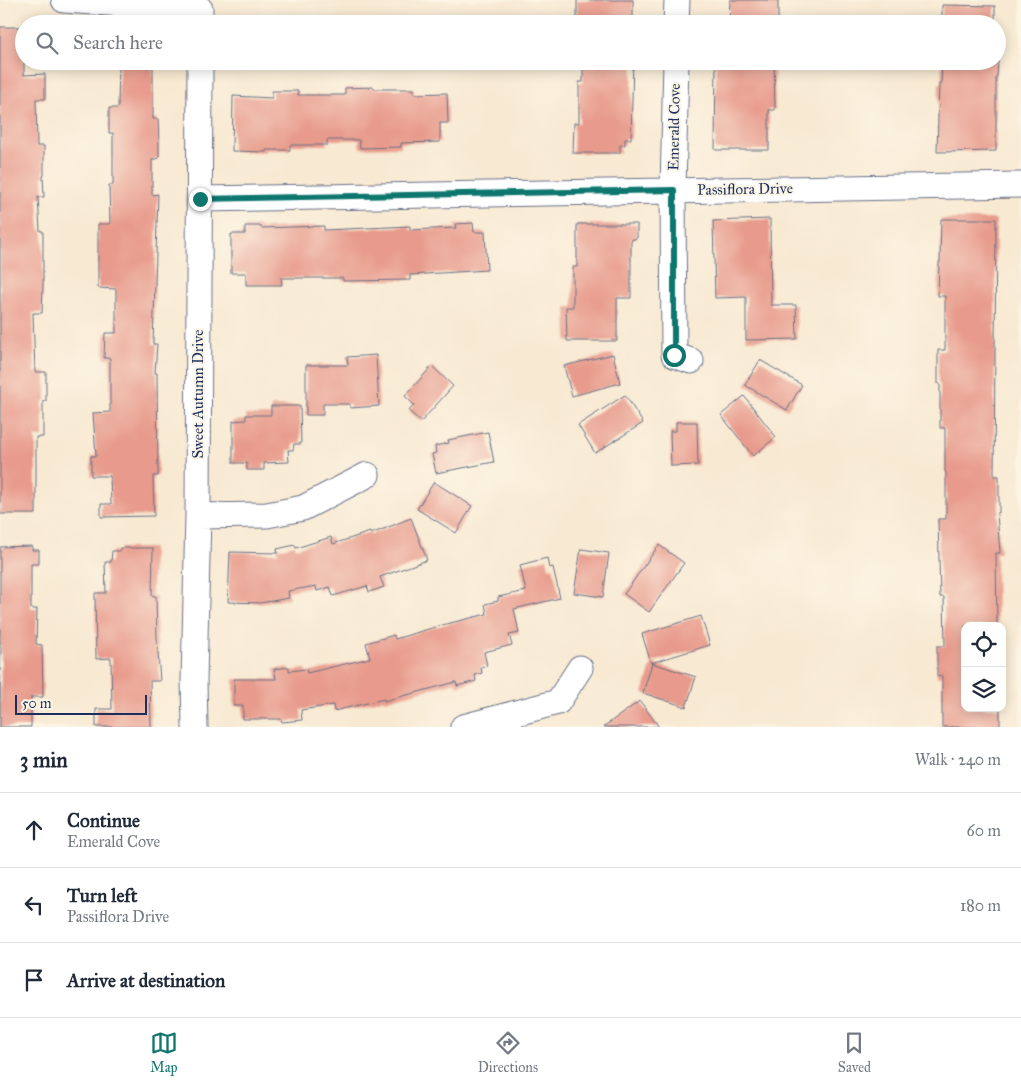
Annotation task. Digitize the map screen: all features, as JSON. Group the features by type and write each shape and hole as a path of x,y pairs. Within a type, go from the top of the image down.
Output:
{"street":[{"path":"64,0 184,15"},
{"path":"676,0 676,15"},
{"name":"Sweet Autumn Drive","path":"195,727 200,70"},
{"name":"Emerald Cove","path":"676,70 674,355 691,361"},
{"name":"Passiflora Drive","path":"200,199 1021,185"},
{"path":"198,516 267,515 303,508 367,475"},
{"path":"463,727 558,702 580,668"}],"building":[{"path":"577,0 633,0 633,15 577,15"},
{"path":"730,0 778,0 778,15 729,15"},
{"path":"942,5 995,6 995,15 942,15"},
{"path":"0,27 15,27 15,70 24,70 24,75 45,74 45,99 36,99 37,146 44,146 44,197 38,197 40,231 43,231 42,313 33,313 35,372 46,372 46,401 43,401 43,437 36,437 36,514 0,514"},
{"path":"119,70 153,70 153,119 158,119 159,144 159,158 152,160 152,195 158,194 153,344 157,344 155,373 157,373 158,476 153,476 154,516 101,517 101,504 111,504 110,476 91,476 91,456 96,456 93,413 110,412 110,358 104,358 105,333 116,333 116,289 98,288 98,224 110,224 109,185 113,185 113,133 109,133 109,108 118,108"},
{"path":"583,70 633,70 631,139 625,139 625,145 620,145 620,153 573,153 574,123 579,123 579,82 583,82"},
{"path":"716,70 774,70 775,110 769,110 769,150 715,150"},
{"path":"942,70 997,70 996,151 937,152 939,83 941,83"},
{"path":"374,87 374,89 414,89 414,94 447,93 448,123 440,123 440,142 401,143 401,147 360,148 359,140 327,140 327,145 290,145 290,150 266,150 266,152 232,151 233,96 272,98 272,91 298,91 298,95 345,95 345,88"},
{"path":"770,219 771,305 796,305 797,339 746,340 746,297 715,298 713,221"},
{"path":"941,219 996,219 994,476 999,476 999,513 997,513 1000,553 996,553 997,622 961,622 961,712 1000,712 1000,727 942,727 942,676 937,677 937,646 945,646 944,597 940,597 938,519 946,519 946,472 945,428 940,428 940,384 938,384 938,350 945,350 945,296 938,296"},
{"path":"473,223 474,232 485,232 487,270 410,275 410,280 343,281 343,278 281,278 282,285 246,285 246,273 231,273 231,234 245,234 245,226 261,226 261,228 324,226 324,230 410,226 410,230 456,228 455,224"},
{"path":"577,224 637,224 637,238 631,240 631,298 617,298 617,341 567,341 566,307 573,307 573,267 577,267"},
{"path":"613,354 620,383 572,396 564,366"},
{"path":"376,355 379,406 350,408 350,404 323,404 323,415 306,415 306,365 348,365 347,357"},
{"path":"760,360 802,385 787,410 745,385"},
{"path":"432,366 453,386 421,422 409,411 414,405 405,396"},
{"path":"625,395 643,423 595,453 578,425"},
{"path":"744,396 776,437 753,456 721,415"},
{"path":"271,406 300,406 301,444 294,444 293,450 288,450 289,462 264,463 264,470 247,470 247,463 233,463 233,421 246,420 246,415 271,415"},
{"path":"676,422 697,422 698,465 671,466 670,431 676,431"},
{"path":"488,432 494,462 436,473 432,454 436,453 435,446 449,443 448,440"},
{"path":"434,482 472,506 456,533 417,509"},
{"path":"411,518 427,560 380,577 384,587 369,592 367,586 333,596 330,587 317,591 316,586 288,591 289,598 260,603 228,602 230,552 278,553 277,549 295,545 296,548 331,537 333,544 370,532 371,534"},
{"path":"659,545 684,563 649,612 624,594"},
{"path":"32,546 32,550 39,550 39,564 31,564 31,609 37,609 36,644 42,645 43,697 31,697 31,727 0,727 0,547"},
{"path":"120,548 153,548 152,596 156,596 160,681 150,681 151,727 96,727 96,709 112,709 111,658 96,659 95,593 106,593 105,562 111,562 112,551 120,551"},
{"path":"581,549 609,553 603,597 574,593"},
{"path":"547,558 549,568 553,567 560,598 514,609 519,633 509,635 512,645 484,652 487,666 481,667 482,673 475,675 476,681 457,686 456,682 384,701 384,699 334,711 333,705 301,710 302,720 282,722 281,719 243,719 243,706 234,706 234,679 276,679 274,669 289,667 289,671 306,669 307,673 370,658 366,643 394,635 395,639 487,614 485,604 498,601 498,597 526,591 520,565"},
{"path":"701,616 710,645 651,663 642,634"},
{"path":"652,663 696,677 686,707 643,693"},
{"path":"640,701 659,727 603,727"}],"route":[{"path":"200,199 674,190 674,355"}]}
